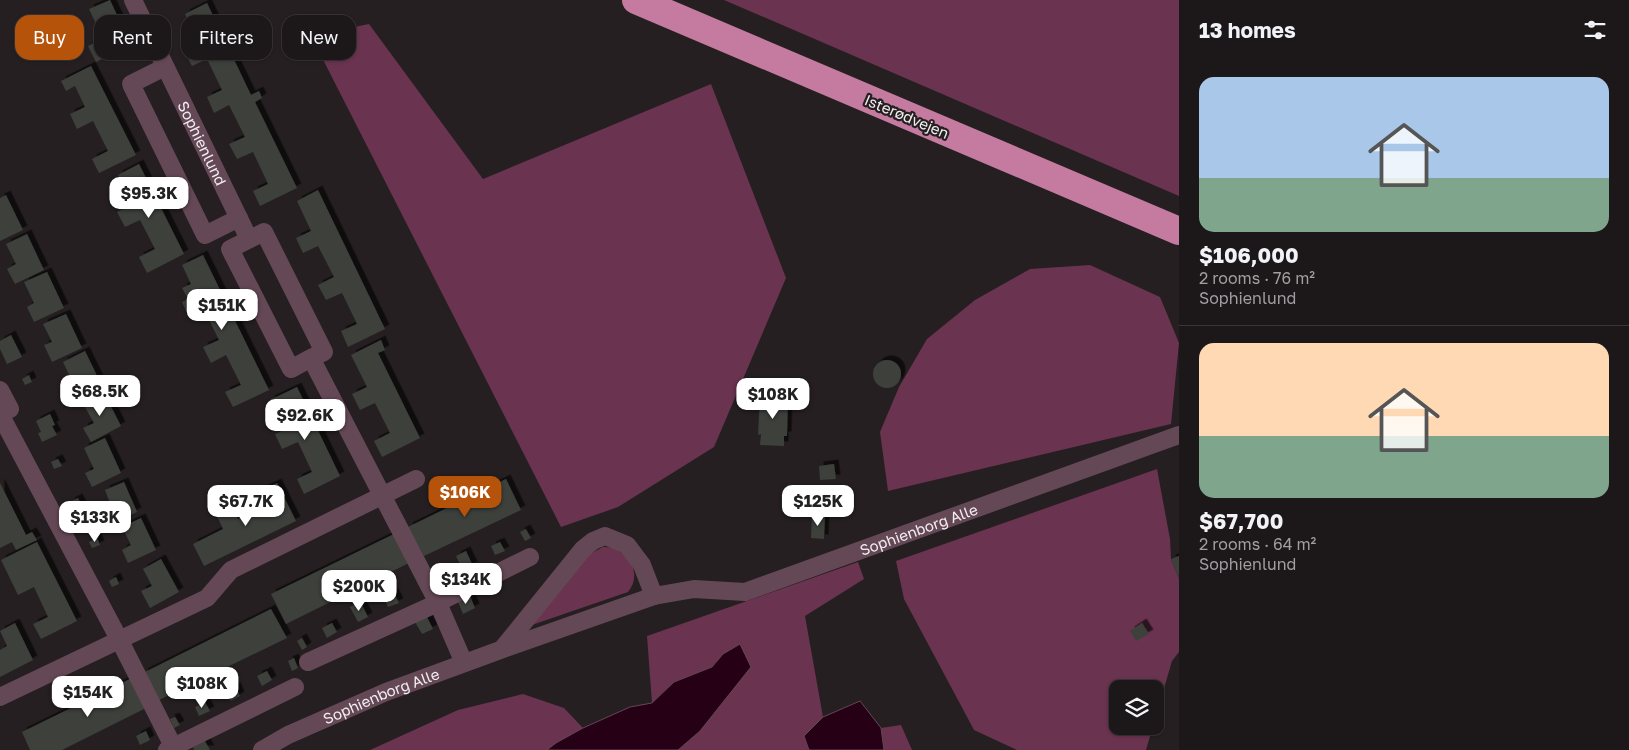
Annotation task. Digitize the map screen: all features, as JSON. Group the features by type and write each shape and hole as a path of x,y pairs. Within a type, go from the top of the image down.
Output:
{"highway":[{"name":"Isterødvejen","path":"636,0 1179,231"}],"street":[{"name":"Sophienlund","path":"132,0 249,239"},
{"path":"165,67 131,84 205,235 239,218"},
{"path":"264,232 324,352 311,358 291,369 230,249 264,232"},
{"path":"311,358 438,603 464,663"},
{"path":"0,390 10,409 0,414 120,641 171,749 295,687"},
{"name":"Sophienborg Alle","path":"262,750 288,735 386,692 503,648 654,596 694,589 745,592 1179,435"},
{"path":"0,697 207,598 231,570 416,479"},
{"path":"503,648 583,549 593,541 605,536 627,545 642,565 654,596"},
{"path":"308,662 438,603 530,556"}],"shaded area":[{"path":"724,0 1179,0 1179,196"},
{"path":"369,24 483,179 711,84 786,278 714,447 618,507 561,527 323,60 356,60 356,27"},
{"path":"1090,265 1160,297 1179,343 1171,424 888,491 880,432 899,387 927,339 975,300 1030,269"},
{"path":"1157,469 1170,539 1171,559 1179,579 1179,652 1172,661 1164,688 1164,680 1109,680 1109,735 1150,735 1146,750 1017,750 974,730 904,599 896,561"},
{"path":"603,547 619,551 630,562 634,577 633,585 628,592 529,626 590,554"},
{"path":"858,562 864,579 805,616 823,717 804,736 809,750 678,750 700,731 723,654 712,667 674,682 652,703 647,636"},
{"path":"740,644 751,667 700,731 678,750 547,750 583,728 630,707 652,703 674,682 712,667 723,654"},
{"path":"523,694 564,708 583,728 547,750 370,750 458,710"},
{"path":"860,701 881,728 884,750 809,750 804,736 823,717"},
{"path":"901,725 912,750 884,750 881,728"}],"building":[{"path":"110,0 117,15 94,15 94,20 89,9"},
{"path":"207,3 213,15 185,15"},
{"path":"94,43 94,58 88,46"},
{"path":"189,60 205,60 192,66"},
{"path":"207,60 234,60 251,95 259,91 262,98 255,102 297,188 260,206 253,191 268,184 253,152 237,159 229,144 245,137 229,105 214,113 207,97 222,90"},
{"path":"91,66 136,155 99,173 92,159 108,151 93,121 77,129 70,114 85,107 75,86 66,91 61,81"},
{"path":"139,164 184,254 147,273 139,257 155,249 140,220 125,227 117,212 132,204 118,175"},
{"path":"318,190 385,329 348,347 341,331 357,324 342,293 326,300 318,285 334,277 318,246 303,253 296,238 311,231 297,201"},
{"path":"6,195 23,230 0,241 0,198"},
{"path":"27,234 44,270 15,284 7,269 16,264 6,244"},
{"path":"203,255 269,390 233,407 225,392 241,385 226,355 211,363 203,347 219,340 204,310 189,318 182,302 188,299 182,288 191,284 182,265"},
{"path":"47,272 64,308 34,322 27,307 34,303 24,282"},
{"path":"66,314 82,348 52,362 44,345 52,342 43,324"},
{"path":"11,335 22,357 7,364 0,349 0,341"},
{"path":"381,340 385,350 378,353 420,438 382,457 374,441 390,433 375,403 360,410 352,394 367,387 351,355"},
{"path":"85,351 102,386 74,401 65,385 72,381 63,362"},
{"path":"887,360 897,364 901,374 897,384 887,388 877,384 873,374 877,364"},
{"path":"29,375 32,382 25,385 22,379"},
{"path":"297,387 340,476 304,494 297,479 312,472 298,442 282,449 275,434 291,427 280,404 274,407 270,400"},
{"path":"103,391 121,426 91,442 83,428 94,423 82,402"},
{"path":"760,395 788,396 787,436 784,436 784,446 760,445 761,434 758,435"},
{"path":"327,411 332,424 324,427 318,415"},
{"path":"50,414 55,425 52,426 57,435 42,442 38,433 41,432 36,421"},
{"path":"105,438 121,473 92,487 85,473 94,469 84,448"},
{"path":"58,459 62,466 54,469 51,462"},
{"path":"834,464 836,479 820,480 819,466"},
{"path":"506,479 521,510 424,556 408,527"},
{"path":"124,482 137,512 109,525 102,510 111,506 105,490"},
{"path":"0,483 26,535 32,532 37,540 16,550 12,542 0,548"},
{"path":"277,483 296,521 204,566 193,544 223,529 215,512 231,504 238,519 269,504 262,490"},
{"path":"78,498 89,520 73,528 66,513 73,509 70,502"},
{"path":"812,515 825,515 824,539 811,538"},
{"path":"141,518 156,550 128,563 122,550 131,545 122,527"},
{"path":"526,529 531,538 525,541 520,532"},
{"path":"398,532 413,561 286,624 271,594"},
{"path":"97,538 100,545 92,548 89,542"},
{"path":"37,542 77,621 41,639 33,624 48,617 34,587 18,595 1,560"},
{"path":"500,542 505,551 495,555 491,546"},
{"path":"466,551 473,566 463,571 456,556"},
{"path":"1179,556 1179,579 1171,559"},
{"path":"161,559 179,592 150,608 141,591 152,586 143,569"},
{"path":"439,572 443,581 438,584 433,574"},
{"path":"116,577 119,584 112,587 109,581"},
{"path":"394,593 399,603 388,607 384,598"},
{"path":"470,596 475,608 463,614 458,602"},
{"path":"360,601 368,617 358,622 350,607"},
{"path":"271,609 287,638 157,701 143,673"},
{"path":"427,617 433,629 422,634 415,622"},
{"path":"15,623 33,660 0,677 0,650 7,646 0,631"},
{"path":"332,623 337,632 327,638 322,628"},
{"path":"1142,623 1149,634 1136,641 1130,631"},
{"path":"302,638 307,647 302,650 297,641"},
{"path":"294,658 298,668 292,671 288,661"},
{"path":"267,671 272,680 262,686 257,676"},
{"path":"136,676 150,706 62,750 30,750 22,732"},
{"path":"236,687 240,696 231,701 226,692"},
{"path":"205,702 210,711 199,716 195,707"},
{"path":"175,717 180,725 174,728 170,719"},
{"path":"146,731 150,740 140,745 136,736"},
{"path":"205,741 210,750 194,750 193,747"}]}
